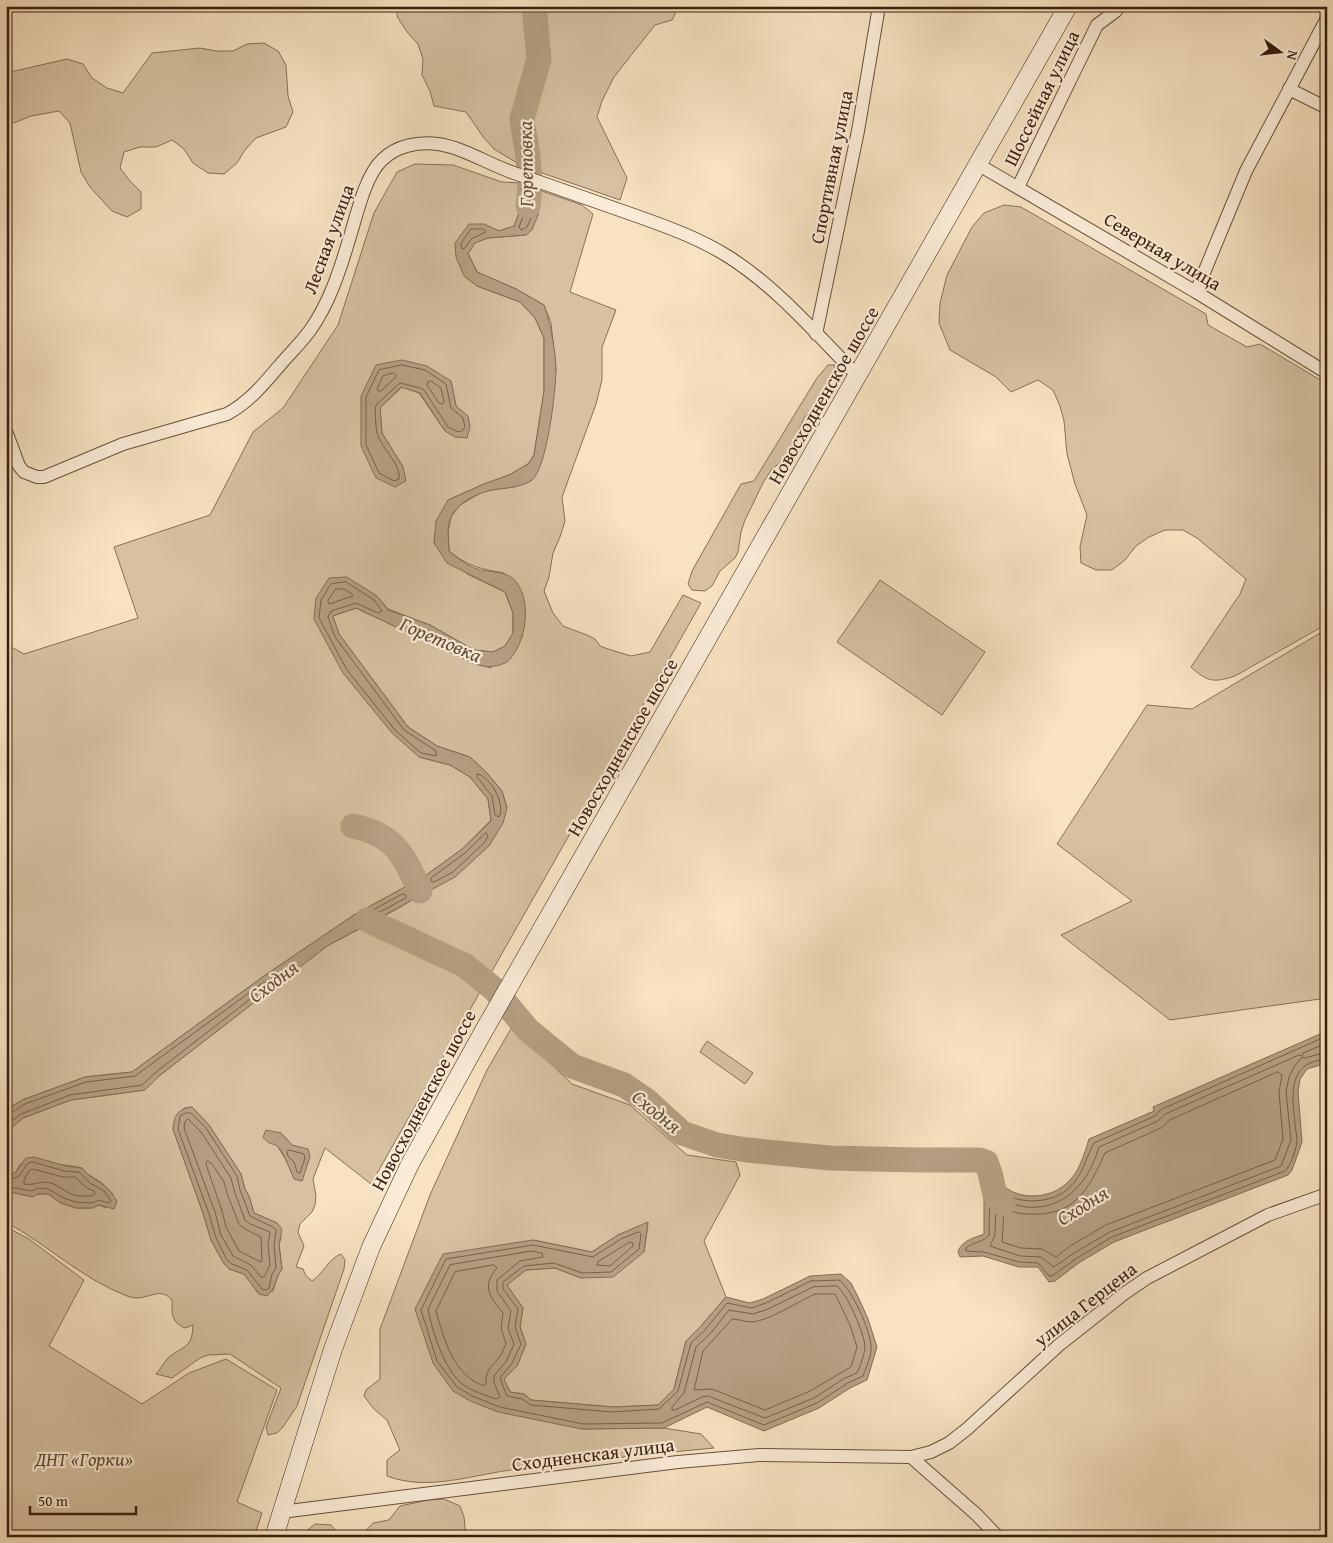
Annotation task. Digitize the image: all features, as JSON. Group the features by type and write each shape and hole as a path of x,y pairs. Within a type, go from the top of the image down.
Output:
{"main road":[{"name":"Новосходненское шоссе","path":"274,1537 333,1349 371,1247 410,1164 482,1034 1068,6"}],"street":[{"name":"Спортивная улица","path":"816,334 858,131 879,6"},
{"name":"Шоссейная улица","path":"1018,186 1097,25 1116,11 1119,6"},
{"path":"1196,292 1246,171 1327,18"},
{"path":"1289,88 1327,108"},
{"name":"Лесная улица","path":"6,431 19,466 30,476 44,477 123,444 227,414 241,406 262,386 310,329 326,303 339,273 365,191 372,173 381,160 406,145 436,143 449,146 511,172 689,236 729,257 762,281 790,306 858,376"},
{"name":"Северная улица","path":"979,165 1018,186 1196,292 1327,373"},
{"name":"улица Герцена","path":"911,1457 932,1452 949,1443 967,1429 1059,1345 1147,1278 1268,1215 1327,1194"},
{"name":"Сходненская улица","path":"281,1512 678,1462 759,1455 911,1457"},
{"path":"911,1457 978,1515 998,1537"}],"green space":[{"path":"395,6 679,6 672,20 655,25 614,77 602,101 597,117 627,178 620,200 522,166 494,149 466,112 434,106 430,91 422,75 423,59 418,44 398,18"},
{"path":"264,43 278,51 286,65 288,96 293,112 286,127 256,138 237,163 224,174 208,173 193,163 184,149 172,140 156,147 140,147 124,152 120,168 141,192 141,209 127,217 112,211 90,187 81,172 70,123 59,111 31,116 6,126 6,73 67,59 83,64 92,78 107,88 123,93 152,53 200,48 216,51 233,51 247,44"},
{"path":"415,164 453,165 502,182 522,183 521,208 514,226 499,231 484,224 455,243 477,286 520,302 535,318 544,338 544,391 534,455 528,464 509,475 448,500 434,543 467,574 505,592 513,613 513,634 505,646 493,652 474,650 430,625 388,609 377,596 314,619 419,757 450,765 470,777 488,799 491,820 462,849 425,876 354,915 264,976 132,1072 85,1077 22,1100 6,1110 6,644 24,654 138,618 114,547 210,515 253,432 283,408 338,325 374,213 397,172","holes":["402,360 451,381 456,406 445,431 419,393 402,387 380,408 382,433 403,467 361,446"]},
{"path":"536,189 582,205 593,214 570,292 616,310 602,347 602,380 596,404 562,497 565,521 553,553 549,577 544,591 553,613 563,626 595,639 600,646 631,656 650,652 683,595 701,603 371,1184 325,1148 313,1179 316,1196 315,1205 312,1212 300,1224 298,1232 304,1246 296,1267 303,1269 306,1276 312,1281 333,1259 341,1254 345,1260 344,1269 297,1406 277,1433 268,1435 266,1427 281,1388 230,1354 208,1355 200,1358 172,1378 156,1374 168,1358 186,1346 191,1339 193,1325 185,1328 177,1323 172,1313 172,1300 162,1294 134,1298 111,1289 80,1271 6,1222 6,1194 48,1194 61,1203 76,1208 92,1208 99,1205 106,1208 113,1194 82,1168 74,1166 20,1164 16,1172 6,1176 6,1132 23,1118 71,1100 145,1090 159,1076 327,946 424,893 507,808 502,791 470,757 437,746 408,727 339,634 332,616 356,608 475,664 491,668 523,636 504,573 475,566 449,551 448,533 451,517 460,505 484,491 513,487 531,481 556,370 551,323 544,305 516,289 477,272 468,253 474,243 488,238 526,235 538,215","holes":["192,1107 209,1125 241,1174 254,1213 277,1223 281,1237 279,1245 282,1269 277,1276 273,1291 259,1294 244,1274 229,1269 211,1240 173,1129 184,1108","281,1133 292,1145 291,1172 277,1146"]},
{"path":"1004,205 1021,207 1206,314 1208,325 1247,347 1260,344 1327,384 1327,624 1235,676 1221,680 1211,680 1202,676 1191,667 1240,594 1246,579 1197,538 1183,530 1165,530 1149,537 1136,546 1125,560 1112,570 1096,570 1081,563 1080,547 1087,515 1075,484 1067,454 1064,421 1053,390 1038,380 1011,392 996,377 950,350 939,323 940,303 947,275 972,227 984,213"},
{"path":"828,365 835,365 835,374 819,402 804,418 787,457 772,469 764,481 745,520 735,558 720,571 712,586 705,591 692,590 688,584 692,571 741,484 754,481 817,378"},
{"path":"880,580 985,652 942,715 837,642"},
{"path":"1327,629 1327,998 1170,1020 1061,935 1132,901 1057,844 1147,705 1192,709"},
{"path":"512,1027 572,1084 630,1105 687,1155 736,1162 740,1175 704,1241 726,1297 686,1341 674,1389 658,1405 613,1407 531,1400 524,1394 510,1392 504,1379 517,1366 526,1344 520,1327 523,1308 506,1285 526,1270 555,1268 581,1278 644,1252 648,1223 618,1235 592,1252 533,1240 433,1363 582,1429 664,1428 701,1434 714,1448 501,1471 435,1482 403,1480 387,1476 387,1460 400,1450 387,1420 374,1409 364,1396 366,1390 380,1379 380,1329 430,1195 487,1070"},
{"path":"707,1041 753,1073 745,1084 700,1052"},
{"name":"ДНТ «Горки»","path":"6,1227 29,1239 84,1280 49,1346 142,1404 189,1373 226,1359 277,1390 237,1502 262,1513 254,1537 6,1537"},
{"path":"444,1499 460,1506 464,1517 466,1537 360,1537 373,1523 389,1520 400,1506 428,1500"},
{"path":"315,1524 331,1525 341,1537 302,1537"}],"water":[{"path":"522,183 536,189 538,215 532,230 526,235 488,238 475,243 468,254 477,272 516,289 544,305 549,320 556,369 550,428 542,461 532,480 525,484 485,492 465,501 451,517 448,533 449,551 459,559 474,568 509,576 517,583 524,600 525,610 524,630 521,639 511,658 506,663 483,666 475,664 356,608 333,616 339,634 408,727 437,746 470,757 502,791 507,808 503,823 489,846 455,877 327,946 159,1076 145,1090 71,1100 23,1118 6,1132 6,1110 22,1100 85,1077 132,1072 264,976 354,915 425,876 462,849 491,821 488,799 470,777 450,765 419,757 392,733 343,673 314,619 316,598 329,578 347,577 377,596 388,610 430,625 474,650 493,652 505,646 513,633 513,613 505,592 447,563 434,543 436,521 448,500 509,475 528,464 534,455 544,391 544,338 535,318 520,302 477,286 464,276 456,257 455,243 469,224 484,224 499,231 514,226 521,208"},
{"path":"402,360 427,366 451,381 456,406 468,416 470,427 467,438 455,437 445,431 420,393 401,387 380,408 382,433 403,467 406,481 395,487 376,478 361,446 361,396 376,365"},
{"path":"1327,1031 1327,1063 1307,1069 1300,1079 1298,1092 1302,1142 1292,1170 1288,1175 1114,1242 1080,1262 1055,1281 1049,1282 1038,1267 1019,1267 983,1256 960,1257 958,1251 963,1244 984,1234 984,1174 994,1172 999,1182 1007,1189 1027,1196 1048,1194 1058,1190 1071,1180 1089,1139 1154,1111 1153,1107"},
{"path":"192,1107 209,1125 241,1174 254,1213 277,1223 282,1229 279,1245 282,1269 267,1296 259,1294 244,1274 229,1269 211,1240 173,1129 174,1120 180,1111"},
{"path":"266,1130 281,1133 292,1145 308,1149 310,1157 302,1181 294,1179 287,1161 279,1148 267,1142 263,1137"},
{"path":"34,1157 66,1166 82,1168 91,1177 105,1186 113,1195 117,1202 114,1209 99,1205 92,1208 76,1208 61,1203 48,1194 39,1193 33,1197 15,1193 6,1194 6,1176 16,1172 26,1158"},
{"path":"648,1222 644,1252 613,1277 581,1278 555,1268 526,1270 507,1285 523,1308 520,1327 526,1344 517,1366 504,1379 510,1392 524,1394 531,1400 613,1407 658,1405 674,1389 686,1341 726,1297 750,1303 763,1299 810,1276 841,1274 851,1283 860,1301 877,1347 867,1380 850,1388 819,1408 764,1431 707,1407 664,1428 582,1429 498,1412 470,1401 453,1391 433,1363 415,1309 443,1254 533,1240 592,1252 618,1235"}],"waterway":[{"name":"Горетовка","path":"528,206 530,186 522,119 539,59 534,6"},
{"path":"353,826 379,835 396,848 408,866 420,891"},
{"name":"Сходня","path":"367,920 464,965 494,989 528,1030 572,1066 624,1085 646,1100 682,1133 717,1145 747,1150 830,1158 979,1160 986,1162 995,1195 1003,1204"}]}
